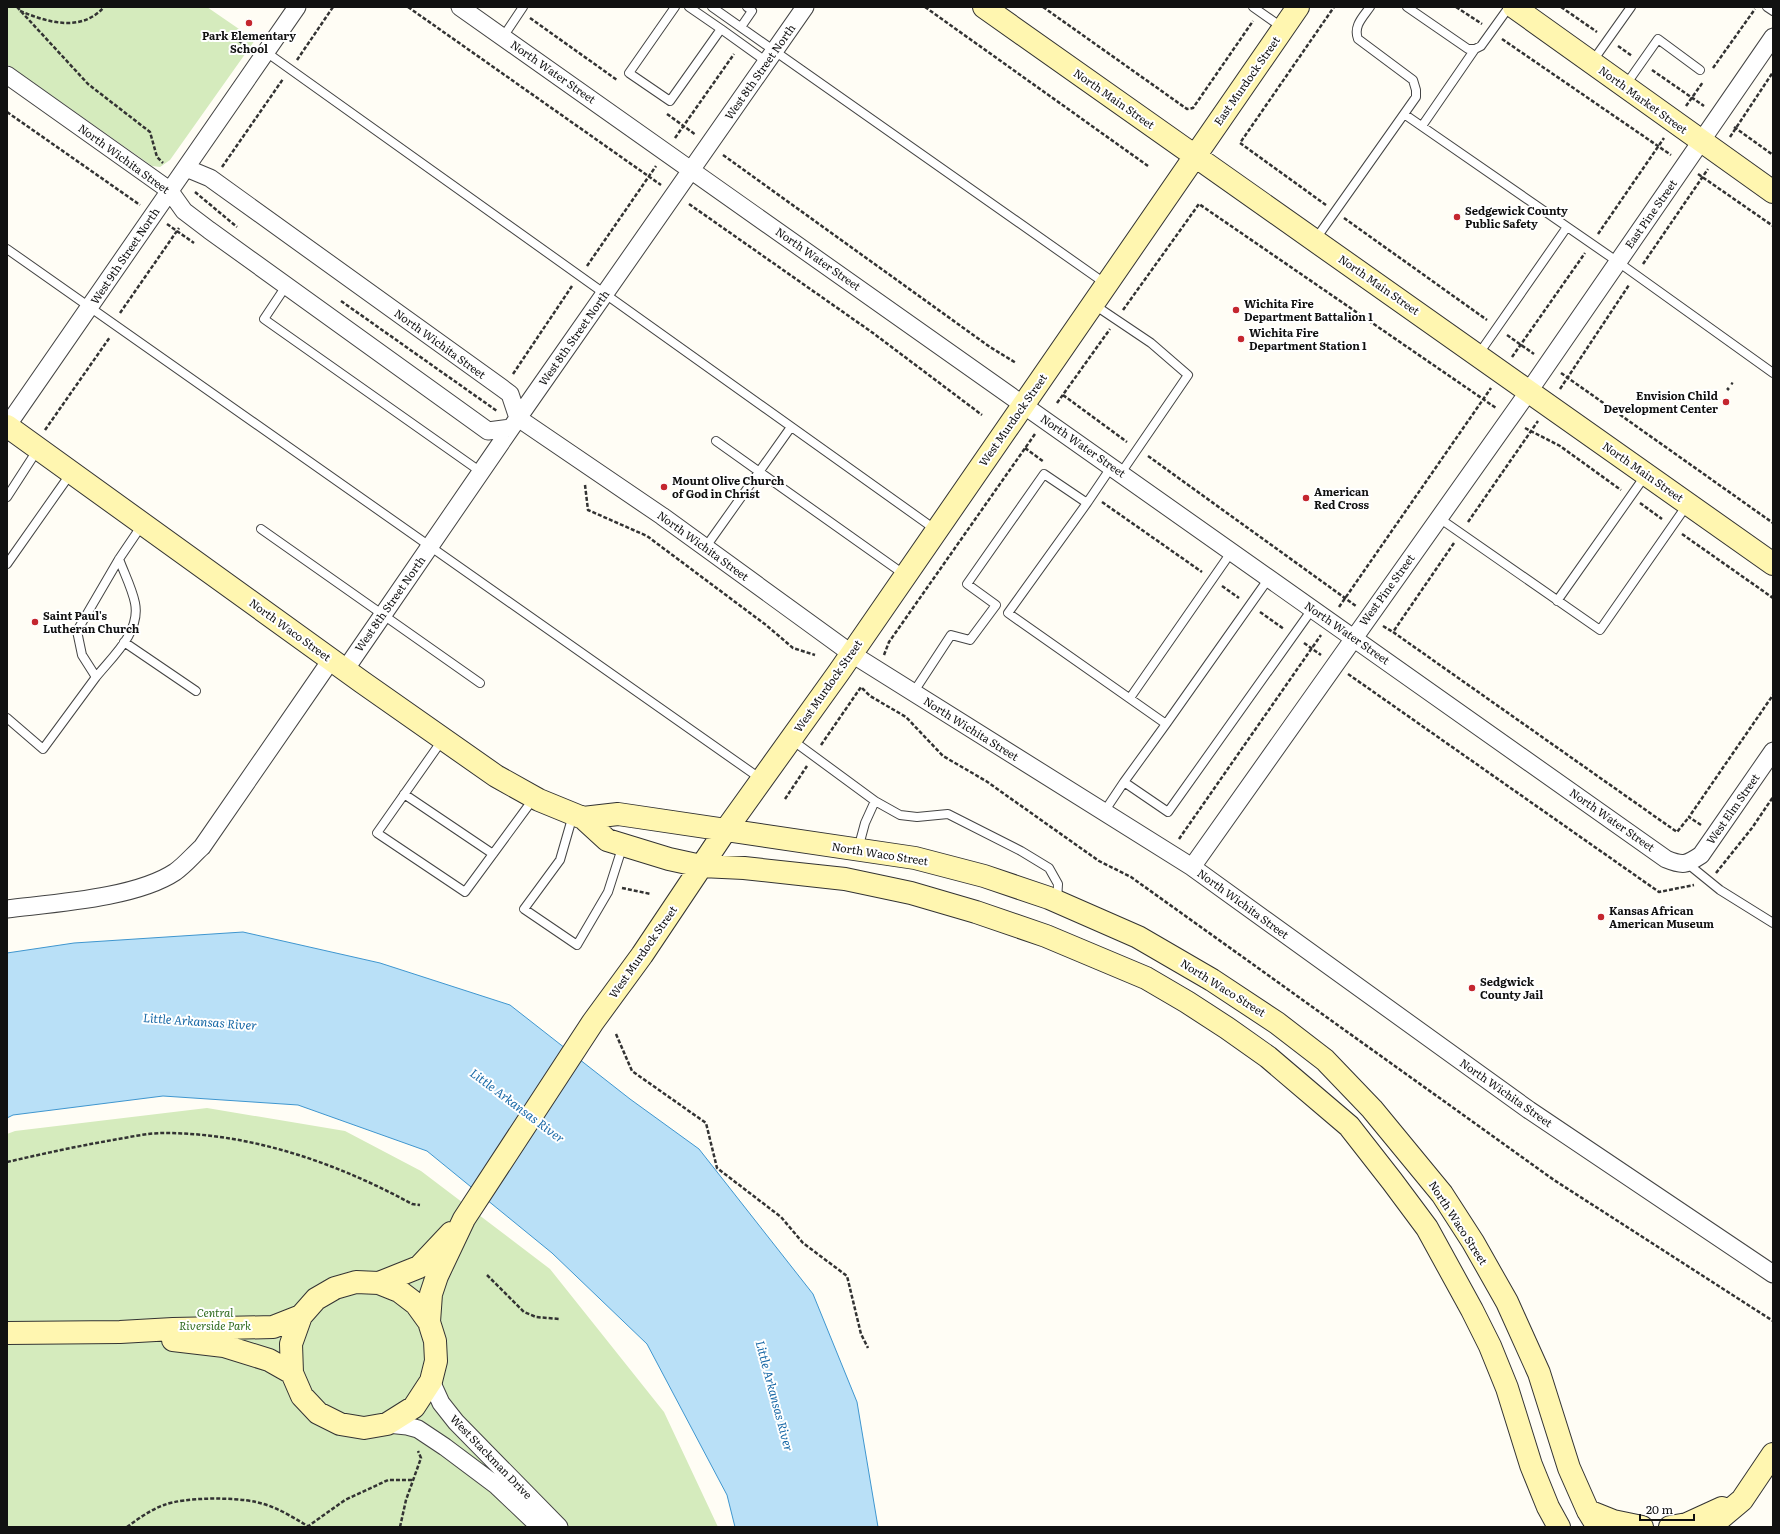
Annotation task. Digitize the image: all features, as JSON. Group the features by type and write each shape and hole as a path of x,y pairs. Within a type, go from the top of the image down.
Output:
{"street":[{"name":"West 9th Street North","path":"7,426 297,7"},
{"name":"North Water Street","path":"460,7 1666,858 1677,863 1688,864"},
{"name":"West 8th Street North","path":"7,909 129,891 162,879 179,869 202,847 338,665 383,614 514,423 805,7"},
{"name":"North Main Street","path":"984,7 1773,564"},
{"name":"East Murdock Street","path":"1195,156 1298,7"},
{"name":"North Market Street","path":"1514,7 1773,192"},
{"name":"East Pine Street","path":"1529,391 1685,165 1710,147 1719,116 1773,37"},
{"name":"North Wichita Street","path":"7,75 169,190 184,211 189,215 488,431 514,423 662,516 852,654 1192,867 1529,1110 1773,1274"},
{"name":"West Murdock Street","path":"429,1322 431,1294 437,1276 464,1218 593,1022 642,955 726,830 852,654 1195,156"},
{"name":"North Wichita Street","path":"186,168 213,180 510,394 514,423"},
{"name":"West Pine Street","path":"1192,867 1353,637 1529,391"},
{"name":"North Waco Street","path":"7,426 40,441 71,472 338,665 496,776 534,798 578,816 607,840 669,859 701,866 744,868 846,879 911,893 976,912 1046,936 1146,978 1187,1002 1268,1057 1349,1126 1427,1228 1490,1346 1506,1388 1531,1465 1548,1507 1559,1527"},
{"name":"West Elm Street","path":"1688,864 1701,855 1773,751"},
{"name":"North Waco Street","path":"578,816 618,814 915,858 984,876 1056,902 1138,937 1212,980 1277,1023 1325,1060 1372,1109 1442,1194 1473,1242 1507,1302 1539,1373 1569,1468 1593,1519"},
{"name":"West Murdock Street","path":"379,1283 419,1267 464,1218"},
{"name":"West Murdock Street","path":"356,1282 379,1283 399,1291 416,1304 429,1322 435,1341 436,1361 431,1380 414,1407 387,1424 364,1428 340,1424 318,1413 302,1396 292,1374 290,1344 301,1316 316,1299 335,1288 356,1282"},
{"path":"7,1333 120,1332 173,1329 273,1327 301,1316"},
{"path":"120,1332 224,1346 269,1360 292,1374"},
{"name":"West Stackman Drive","path":"431,1380 441,1403 456,1422 559,1527"},
{"name":"West Stackman Drive","path":"387,1424 407,1426 418,1429 445,1447 497,1486 540,1527"},
{"path":"1710,1527 1742,1500 1773,1454"},
{"path":"1670,1527 1687,1524 1742,1500"},
{"path":"1737,1527 1742,1500"},
{"path":"1593,1519 1613,1521 1642,1527"}],"lane":[{"path":"675,7 629,73 670,101 721,29"},
{"path":"689,7 742,44 771,56"},
{"path":"712,7 741,27 771,56 1107,284"},
{"path":"741,27 752,10 747,7"},
{"path":"1315,240 1416,97 1416,90 1413,80 1358,39 1355,33 1356,28 1370,7"},
{"path":"1407,7 1468,49 1475,49 1481,46 1509,7"},
{"path":"1591,62 1631,7"},
{"path":"1767,7 1773,11"},
{"path":"502,37 521,9"},
{"path":"1256,9 1283,29"},
{"path":"1624,86 1658,39 1700,70"},
{"path":"1422,126 1475,49"},
{"path":"264,54 290,69 936,531"},
{"path":"1404,114 1618,262 1773,373"},
{"path":"1478,355 1567,227"},
{"path":"7,249 762,780"},
{"path":"286,286 264,319 481,472"},
{"path":"1008,613 1092,495 1138,449 1188,375 1150,344 1093,304"},
{"path":"705,548 791,427"},
{"path":"7,497 40,441"},
{"path":"716,441 906,576"},
{"path":"7,564 71,472"},
{"path":"1087,503 1044,474 967,584 1166,724"},
{"path":"1557,601 1646,474"},
{"path":"1439,518 1600,630 1688,504"},
{"path":"96,677 82,655 77,631 119,559 143,524"},
{"path":"261,529 480,683"},
{"path":"1130,698 1232,551"},
{"path":"7,718 43,749 124,642 134,624 135,604 119,559"},
{"path":"1104,812 1269,578"},
{"path":"913,693 951,635 970,640 996,605"},
{"path":"1124,782 1168,812 1313,608"},
{"path":"124,642 196,691"},
{"path":"443,738 376,833 465,892 534,798"},
{"path":"791,740 874,801 900,816 917,818 948,814 1021,851 1049,868 1058,884 1056,902"},
{"path":"404,794 493,854"},
{"path":"858,850 865,823 874,801"},
{"path":"578,816 560,860 524,909 577,945 608,892 623,845"},
{"path":"1688,864 1720,890 1773,923"}],"path":[{"path":"17,7 88,84 150,132 157,157"},
{"path":"20,10 46,21 72,24 85,20 104,7"},
{"path":"40,441 110,339 114,323 333,7"},
{"path":"408,7 663,186"},
{"path":"925,7 1148,166"},
{"path":"1043,7 1187,109 1193,108 1256,9"},
{"path":"1240,143 1334,7"},
{"path":"1456,7 1773,226"},
{"path":"1561,7 1773,155"},
{"path":"1710,72 1756,7"},
{"path":"521,9 621,82"},
{"path":"239,40 264,54"},
{"path":"674,140 742,44"},
{"path":"1393,632 1531,431 1702,177 1710,147 1735,128 1773,72"},
{"path":"1178,841 1706,78"},
{"path":"7,112 199,246"},
{"path":"665,113 698,136"},
{"path":"718,151 990,346 1016,363"},
{"path":"688,204 873,334 982,415"},
{"path":"1057,403 1199,204 1510,418 1560,446 1773,598"},
{"path":"1062,395 1346,599 1677,832 1689,817 1773,695"},
{"path":"884,655 889,642 1035,434"},
{"path":"1025,448 1050,465"},
{"path":"1092,495 1658,892 1710,881 1773,797"},
{"path":"785,799 861,687 870,696 906,717 944,756 986,781 1099,861 1130,877 1554,1180 1773,1321"},
{"path":"1689,817 1736,848"},
{"path":"621,888 651,894"},
{"path":"616,1034 632,1071 706,1123 717,1168 781,1217 802,1243 847,1276 861,1334 868,1348"},
{"path":"7,1162 80,1145 133,1136 164,1133 227,1138 306,1157 350,1174 412,1204 420,1205"},
{"path":"487,1275 524,1312 536,1317 560,1319"},
{"path":"400,1527 406,1500 421,1458 416,1447"},
{"path":"127,1527 142,1516 164,1505 201,1498 256,1502 280,1510 308,1527 345,1500 388,1480 413,1480"}],"green space":[{"path":"7,7 207,7 255,40 170,160 160,167 152,166 7,64"},
{"name":"Central Riverside Park","path":"207,1108 345,1131 421,1171 550,1269 664,1412 718,1527 7,1527 7,1134 15,1131"}],"water":[{"name":"Little Arkansas River","path":"243,932 380,963 510,1005 630,1099 699,1149 813,1294 857,1402 878,1527 735,1527 727,1495 647,1344 552,1253 427,1151 298,1105 163,1096 13,1115 7,1118 7,953 74,943"}],"place":[{"name":"Park Elementary School","path":"249,23"},
{"name":"Sedgewick County Public Safety","path":"1457,217"},
{"name":"Wichita Fire Department Battalion 1","path":"1236,310"},
{"name":"Wichita Fire Department Station 1","path":"1241,339"},
{"name":"Envision Child Development Center","path":"1726,402"},
{"name":"Mount Olive Church of God in Christ","path":"664,487"},
{"name":"American Red Cross","path":"1306,498"},
{"name":"Saint Paul's Lutheran Church","path":"35,622"},
{"name":"Kansas African American Museum","path":"1601,917"},
{"name":"Sedgwick County Jail","path":"1472,988"}]}
